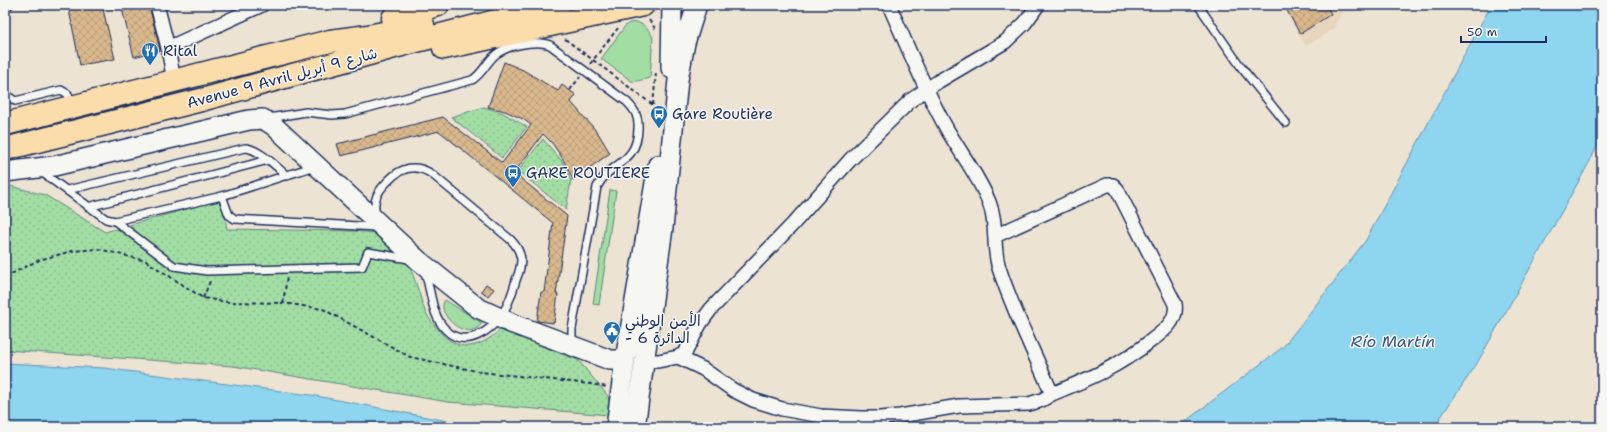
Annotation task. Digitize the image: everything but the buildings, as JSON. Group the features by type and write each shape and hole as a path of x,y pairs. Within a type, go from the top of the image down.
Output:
{"highway":[{"path":"330,41 379,22 438,5"},
{"name":"Avenue 9 Avril شارع 9 أبريل","path":"5,124 330,41 398,31 502,5"},
{"name":"Avenue 9 Avril شارع 9 أبريل","path":"5,148 205,99 350,59 559,5"},
{"path":"350,59 456,46 643,11"}],"street":[{"path":"157,5 168,48 174,81"},
{"path":"168,48 262,5"},
{"path":"636,422 634,361 671,72 672,5"},
{"path":"617,421 634,361 663,228 678,80 685,43 697,5"},
{"path":"5,172 54,166 212,128 249,120 263,119 274,126 317,165 418,260 478,308 500,318 610,360 658,361 678,357 685,353 700,324 714,306 793,224 850,160 911,100 926,89 1005,42 1025,23 1038,5"},
{"path":"894,8 926,89 948,131 974,172 989,201 993,212 996,254 999,268 1019,320 1052,394"},
{"path":"678,357 703,370 733,390 753,400 782,409 821,416 881,418 958,406 1029,404 1042,400 1052,394 1094,377 1134,354 1162,333 1171,323 1176,314 1175,304 1117,189 1112,185 1107,185 995,236"}],"lane":[{"path":"5,7 9,5"},
{"path":"1198,5 1241,67 1286,123"},
{"path":"263,119 306,112 332,115 367,108 472,80 479,76 494,56 500,51 525,43 544,42 550,45 627,102 633,108 638,122 638,139 634,150 628,157 600,180 595,195 572,329 572,337 581,349"},
{"path":"5,86 8,96 15,101 61,90 68,94 72,107"},
{"path":"67,190 245,148 252,149 287,176"},
{"path":"88,207 268,160"},
{"path":"115,221 222,196 317,165"},
{"path":"36,168 88,207 106,219 115,221 174,266 214,271 362,267 368,252 418,260 427,279 435,312 447,331 454,336 473,338 482,334 500,318 511,298 520,270 521,260 517,248 511,240 433,175 419,168 409,168 394,174 384,184 377,194 374,204 376,215 383,227"},
{"path":"222,196 229,215 235,219 383,227"}],"path":[{"path":"643,11 658,33"},
{"path":"594,60 621,24"},
{"path":"561,36 653,105 656,71"},
{"path":"5,277 39,260 72,251 99,249 146,261 204,298 228,302 283,303 323,309 410,357 481,372 590,384"},
{"path":"283,303 288,269"},
{"path":"204,298 214,271"}],"shaded area":[{"path":"1282,5 1345,5 1333,30 1306,46"}],"green space":[{"path":"637,22 646,28 653,38 650,78 633,82 601,59 625,26 629,23"},
{"path":"484,107 503,113 527,127 502,158 451,117"},
{"path":"543,139 562,161 571,180 566,210 518,171"},
{"path":"5,186 45,195 105,232 222,199 227,229 352,231 378,233 402,256 408,264 425,311 430,320 448,340 463,346 471,346 486,341 500,330 578,360 608,396 610,405 609,415 448,402 233,366 5,350"},
{"path":"610,190 616,191 599,305 593,304"},
{"path":"445,300 482,323 476,329 469,331 454,325 444,312 443,306"}],"water":[{"name":"Río Martín","path":"1491,5 1602,5 1602,136 1590,161 1476,365 1434,427 1178,427 1284,346 1366,240"},
{"path":"5,363 104,368 311,395 479,427 5,427"}],"place":[{"name":"Rital","path":"150,66"},
{"name":"Gare Routière","path":"659,129"},
{"name":"GARE ROUTIERE","path":"513,188"},
{"name":"الأمن الوطني - الدائرة 6","path":"612,345"}]}
